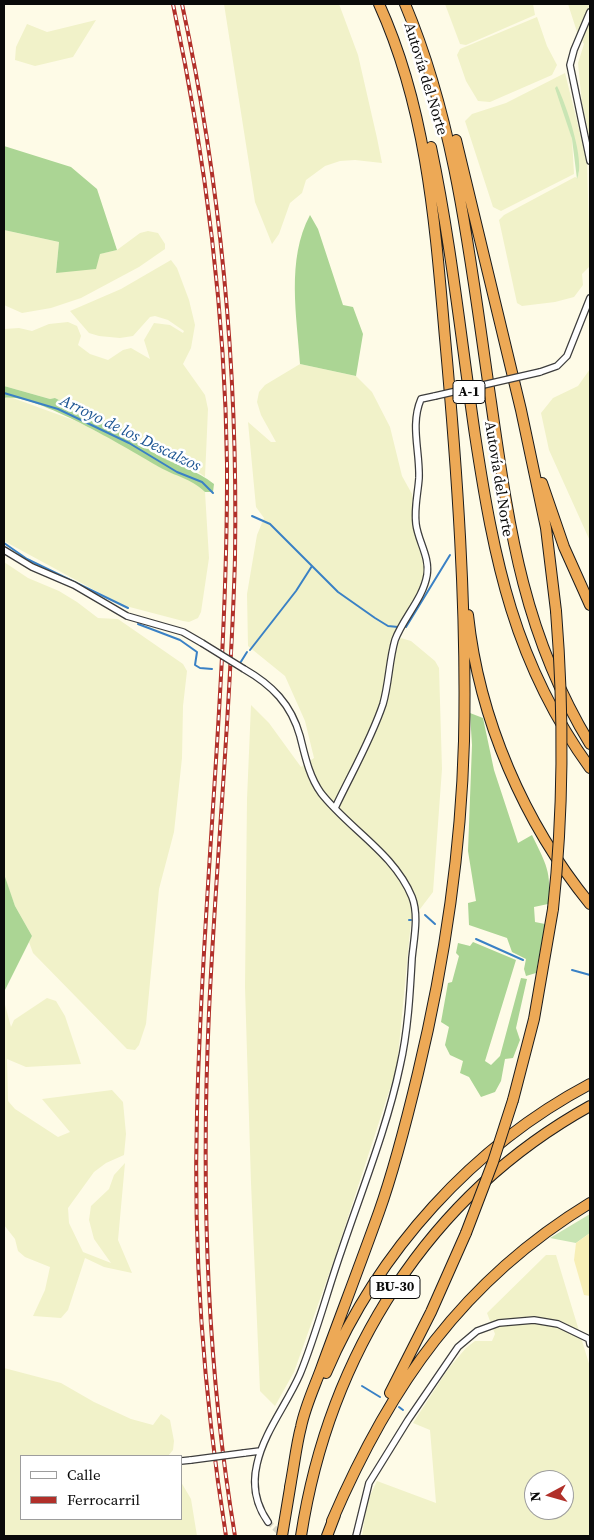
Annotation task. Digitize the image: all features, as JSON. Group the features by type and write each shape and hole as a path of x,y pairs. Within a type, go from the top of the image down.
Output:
{"highway":[{"path":"379,4 404,69 424,147 434,227 470,630 482,691 498,740 527,808 554,854 590,904"},
{"name":"Autovía del Norte","path":"384,4 415,86 431,149 487,511 501,579 518,631 534,671 569,736 590,768"},
{"name":"Autovía del Norte","path":"405,4 436,86 454,165 506,510 520,575 535,627 550,667 568,706 590,744"},
{"path":"327,1536 357,1458 431,1312 466,1233 493,1162 513,1100 534,1019 553,909 560,843 563,711 556,611 546,528 521,410 448,109 424,38 410,4"},
{"path":"521,410 555,521 590,605"},
{"path":"290,1487 301,1424 379,1211 401,1140 429,1026 444,942 456,850 464,740 461,597 453,429"},
{"name":"BU-30","path":"282,1536 290,1487 307,1423 330,1365 355,1315 399,1248 448,1191 490,1152 546,1110 590,1084"},
{"name":"BU-30","path":"301,1536 318,1453 336,1400 359,1349 393,1290 428,1242 478,1188 536,1141 590,1106"},
{"path":"332,1521 375,1429 405,1380 440,1333 497,1271 536,1239 590,1203"}],"street":[{"path":"590,12 574,50 570,65 590,161"},
{"path":"335,808 376,721 383,702 395,641 405,619 419,596 427,575 426,560 416,524 419,456 415,430 416,414 421,399 540,372 557,366 567,356 590,298"},
{"path":"4,550 32,567 74,585 127,616 184,632 266,681 280,695 294,718 306,763 316,784 335,808 388,861 412,896 415,914 408,1018 396,1086 300,1374 260,1451 256,1465 256,1499 268,1522"},
{"path":"356,1536 369,1483 408,1420 458,1347 477,1331 499,1323 534,1320 546,1321 569,1328 589,1339 590,1344"},
{"path":"182,1461 260,1451"}],"green space":[{"path":"224,4 339,4 358,55 382,163 355,160 340,161 325,166 306,180 302,193 290,203 279,234 272,244 255,202"},
{"path":"445,4 533,4 535,15 466,45 460,44"},
{"path":"568,4 590,4 590,139 582,104 578,63 584,44 577,32"},
{"path":"537,17 547,46 557,65 552,75 490,102 478,101 466,81 457,55 460,49"},
{"path":"96,20 73,57 35,66 15,60 16,47 27,24 47,32"},
{"path":"565,73 587,161 590,266 582,274 583,285 574,297 555,302 522,306 517,303 499,220 504,215 575,177 577,178 579,173 577,151 567,113 556,86 572,139 574,174 501,211 493,207 465,121 472,114 506,103"},
{"path":"557,86 574,133 579,160 577,179 572,139 555,88"},
{"path":"4,146 71,167 97,189 117,250 100,254 96,269 56,273 59,242 4,230"},
{"path":"310,215 318,229 343,305 353,307 363,334 356,376 300,364 295,269 303,232"},
{"path":"4,230 59,242 56,273 99,254 117,250 140,233 148,231 158,233 165,244 165,249 139,267 81,298 51,308 22,313 4,305"},
{"path":"171,260 177,268 189,300 195,325 191,348 183,364 205,395 208,409 205,477 197,471 170,462 145,448 133,436 55,398 50,399 4,386 4,329 19,328 32,331 49,324 68,322 77,326 81,336 78,345 90,354 108,360 123,350 131,348 150,359 144,340 154,323 170,325 183,333 184,331 168,320 155,316 150,317 133,336 120,338 99,336 89,333 70,311 121,289"},
{"path":"300,364 356,376 372,392 390,427 402,476 412,494 415,526 425,571 417,595 394,636 411,641 435,661 439,668 442,769 433,892 411,921 397,1067 335,1257 294,1372 275,1406 260,1391 251,1183 245,987 247,799 251,705 269,723 301,767 314,758 305,721 285,676 248,646 247,594 257,535 264,518 256,507 248,422 271,442 276,442 261,415 257,402 259,392 265,385"},
{"path":"590,369 590,541 549,450 541,413 553,398 578,386"},
{"path":"4,386 50,399 55,398 119,427 159,456 208,479 214,484 213,492 205,492 189,481 59,413 37,404 18,399 4,398"},
{"path":"10,397 76,421 129,448 161,468 190,479 205,492 209,558 201,612 198,618 189,622 183,621 122,605 4,541 4,398"},
{"path":"4,562 28,578 59,591 98,618 118,619 183,664 187,671 183,706 182,758 174,832 159,889 146,1024 139,1045 135,1050 127,1049 33,953 29,942 32,936 15,906 4,877"},
{"path":"470,713 483,718 494,770 518,843 532,835 547,868 549,884 548,904 534,907 535,922 545,924 536,973 526,976 524,969 526,959 512,952 507,938 469,925 468,903 476,901 468,851 472,745"},
{"path":"4,874 15,906 32,936 4,992"},
{"path":"473,942 516,960 485,1061 491,1065 500,1056 521,978 527,979 516,1028 520,1040 513,1058 505,1059 501,1081 495,1092 481,1097 469,1077 460,1073 463,1061 450,1055 445,1045 449,1027 441,1022 448,983 452,982 459,956 456,953 458,943 470,946"},
{"path":"47,998 56,1001 65,1016 81,1064 26,1067 7,1059 8,1101 15,1109 58,1137 70,1132 42,1099 112,1090 123,1102 126,1134 124,1155 106,1163 94,1172 68,1208 69,1223 83,1252 111,1263 94,1239 89,1220 91,1206 109,1189 114,1175 125,1163 118,1240 132,1273 104,1267 85,1258 68,1310 61,1318 33,1316 45,1290 50,1267 25,1257 18,1251 15,1239 4,1225 4,1001 11,1027 14,1020"},
{"path":"590,1214 590,1233 576,1243 550,1238"},
{"path":"546,1255 556,1255 590,1367 590,1536 362,1536 367,1502 377,1481 436,1503 430,1430 413,1423 448,1369 466,1348 475,1341 492,1341 495,1334 487,1313"},
{"path":"4,1368 61,1383 94,1402 131,1419 153,1425 161,1414 170,1420 174,1441 173,1450 169,1455 20,1455 20,1520 182,1520 182,1484 191,1499 197,1536 4,1536"}],"sand":[{"path":"590,1233 590,1296 584,1295 574,1260 576,1243"}],"waterway":[{"name":"Arroyo de los Descalzos","path":"4,393 58,409 129,443 177,472 202,482 213,493"},
{"path":"252,516 270,524 338,592 388,626 398,627"},
{"path":"4,543 27,559 128,608"},
{"path":"406,627 450,555"},
{"path":"250,650 296,591 312,566"},
{"path":"138,624 180,640 197,652 195,665 200,668 212,669"},
{"path":"237,668 247,652"},
{"path":"425,915 435,924"},
{"path":"476,939 523,960"},
{"path":"572,970 590,975"},
{"path":"362,1386 380,1397"},
{"path":"399,1407 403,1410"}],"tunnel":[{"path":"268,1522 283,1536"}],"railway":[{"path":"173,4 204,175 217,291 225,406 227,464 223,626 204,951 196,1166 199,1272 206,1378 226,1536"},
{"path":"182,4 196,72 217,209 230,348 233,418 235,557 227,728 209,1012 206,1209 212,1340 225,1471 235,1536"}]}
